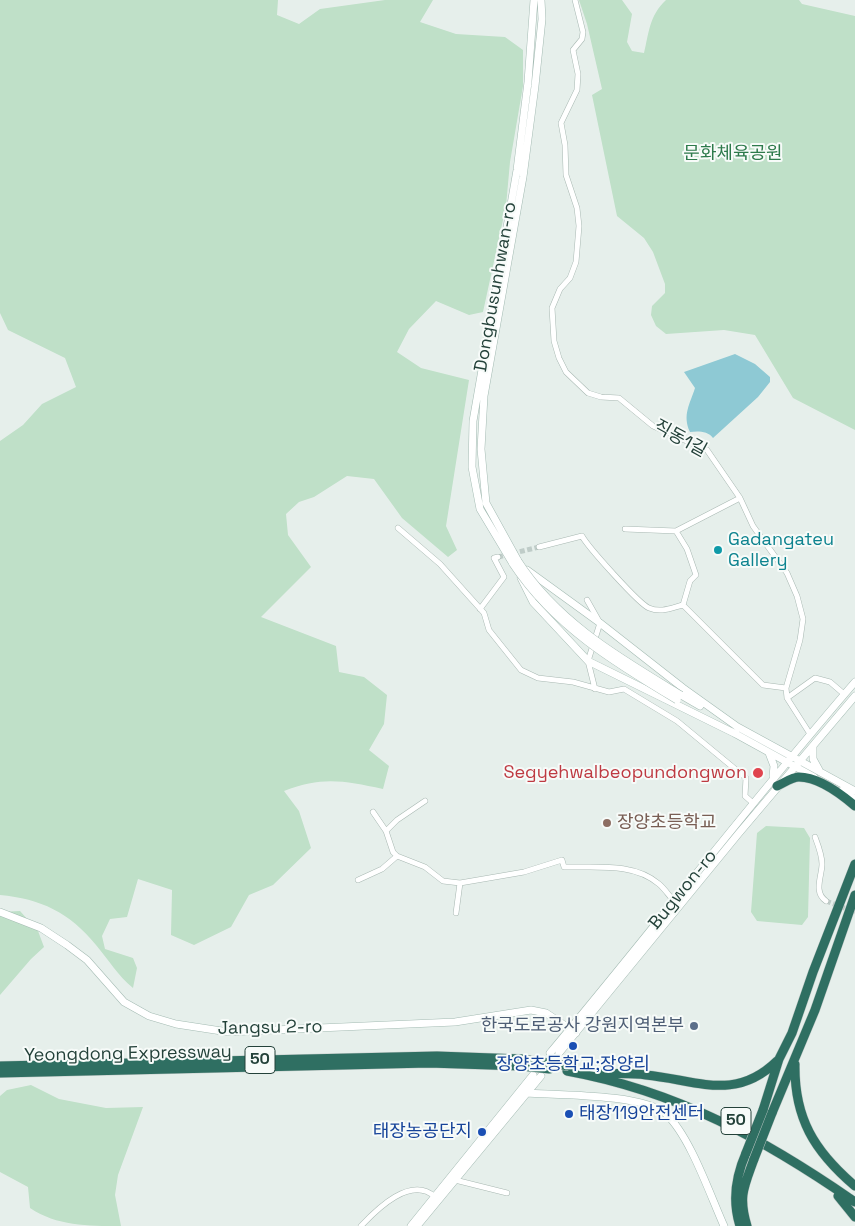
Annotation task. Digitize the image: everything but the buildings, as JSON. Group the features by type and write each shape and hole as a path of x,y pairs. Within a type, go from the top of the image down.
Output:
{"highway":[{"path":"774,784 799,777 821,783 841,793 855,806"},
{"path":"747,1226 742,1209 742,1190 754,1159 779,1059 792,1033 812,972 855,864"},
{"path":"740,1226 735,1210 735,1187 746,1153 795,1059 815,1010 855,895"},
{"name":"Yeongdong Expressway","path":"0,1066 437,1056 521,1063 604,1073 674,1094 733,1119 796,1155 855,1195"},
{"path":"604,1073 647,1075 708,1086 725,1086 754,1079 779,1059"},
{"path":"795,1059 797,1102 808,1131 823,1154 855,1186"},
{"name":"Yeongdong Expressway","path":"0,1074 428,1063 521,1063"},
{"name":"Yeongdong Expressway","path":"568,1069 618,1081 712,1116 780,1152 855,1202"},
{"path":"820,1178 848,1205 855,1216"}],"street":[{"name":"Dongbusunhwan-ro","path":"517,565 480,509 472,468 472,421 517,170 528,82 534,0"},
{"name":"Dongbusunhwan-ro","path":"517,565 486,503 482,439 484,396 523,177 542,19 541,0"},
{"name":"직동1길","path":"576,0 583,32 582,39 573,50 578,74 577,90 561,123 565,145 566,175 577,208 580,226 576,262 570,278 560,289 552,308 554,341 559,358 566,372 588,393 601,397 619,398 653,426 707,450 740,498 753,526 787,572 803,619 800,640 786,688 787,698 808,737"},
{"path":"625,529 676,530 740,498"},
{"path":"398,528 440,564 480,609 489,630 521,670 538,678 573,682 609,692 624,689 677,721 746,778 745,796 753,803"},
{"path":"676,530 696,575 690,581 683,606"},
{"path":"539,547 582,536 589,548 646,607 660,611 683,606"},
{"path":"480,609 504,577 494,558 498,557"},
{"path":"517,565 600,622 738,731 769,753 821,783"},
{"path":"517,565 534,602 588,661 775,747 855,791"},
{"path":"517,565 532,590 566,626 627,670 738,731"},
{"path":"587,600 600,622 588,661 595,689"},
{"path":"683,606 763,685 786,688"},
{"path":"787,698 815,678 830,682 844,694 853,698"},
{"name":"Bugwon-ro","path":"550,1053 574,1030 774,784 791,756 855,682"},
{"name":"Bugwon-ro","path":"643,946 674,902 753,803 794,767 853,698"},
{"path":"775,747 793,747 808,737"},
{"path":"814,744 813,759 821,772"},
{"path":"769,753 774,772 774,784"},
{"path":"841,793 855,798"},
{"path":"386,831 397,820 425,801"},
{"path":"373,812 386,831 393,852 397,856 425,867 443,881 460,883 524,872 562,860 564,867 626,868 658,884 674,902"},
{"path":"815,837 822,858 819,891 822,898 826,901"},
{"path":"358,880 382,868 397,856"},
{"path":"456,914 460,883"},
{"name":"Jangsu 2-ro","path":"0,912 41,928 67,944 87,960 124,1002 149,1016 176,1024 228,1032 455,1022 531,1010 546,1013 574,1030"},
{"name":"Bugwon-ro","path":"559,1054 574,1030"},
{"path":"417,1226 453,1178 537,1075"},
{"path":"524,1091 620,1099 644,1104 665,1113 680,1132 724,1226"},
{"path":"453,1178 507,1192"},
{"path":"411,1226 453,1178"},
{"path":"361,1226 382,1203 393,1197 419,1191 429,1191 435,1197"}],"green space":[{"path":"0,0 278,0 277,15 299,24 320,9 385,0 433,0 420,22 456,34 505,37 523,50 523,86 510,162 506,206 483,312 469,315 436,301 409,329 397,352 421,368 469,380 446,526 457,550 448,557 402,518 374,479 347,476 314,497 299,502 286,514 288,535 311,567 261,617 336,646 339,672 364,677 387,695 384,724 369,750 389,766 383,789 333,781 310,783 284,791 299,811 311,848 273,885 249,895 231,927 194,945 171,935 172,890 138,879 127,917 110,919 102,936 105,949 133,958 137,968 133,988 86,934 65,916 41,904 0,895 0,441 23,425 42,404 76,387 65,358 8,330 0,313"},
{"name":"문화체육공원","path":"579,0 622,0 632,14 627,42 632,51 644,53 653,19 660,6 666,0 799,0 802,4 855,16 855,430 793,398 755,335 724,330 666,334 656,326 651,315 652,306 665,293 665,284 653,252 644,238 617,216 592,95 602,89 587,24"},
{"path":"766,826 804,828 810,838 808,917 802,925 757,921 751,912 757,833"},
{"path":"20,911 38,931 44,947 0,995 0,912"},
{"path":"31,1085 59,1099 106,1108 143,1107 118,1175 115,1195 121,1226 73,1224 40,1214 30,1208 28,1187 0,1172 0,1096 7,1090"}],"water":[{"path":"735,354 755,364 770,377 770,382 758,397 713,438 706,433 690,432 687,415 695,388 684,372"}],"tunnel":[{"path":"498,557 539,547"},
{"path":"826,901 855,912"}],"place":[{"name":"Gadangateu Gallery","path":"718,550"},
{"name":"Segyehwalbeopundongwon","path":"758,773"},
{"name":"장양초등학교","path":"607,823"},
{"name":"한국도로공사 강원지역본부","path":"694,1026"},
{"name":"장양초등학교;장양리","path":"573,1046"},
{"name":"태장119안전센터","path":"569,1114"},
{"name":"태장농공단지","path":"482,1132"}]}
